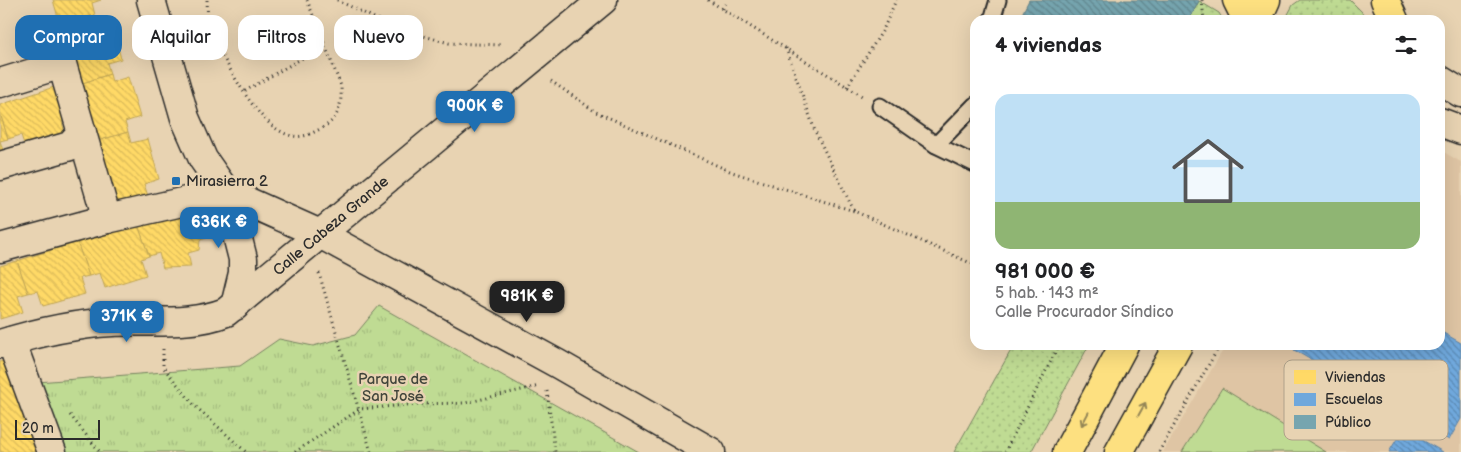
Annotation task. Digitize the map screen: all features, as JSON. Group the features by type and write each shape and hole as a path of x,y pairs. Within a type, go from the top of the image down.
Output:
{"main road":[{"path":"1237,0 1244,15"},
{"path":"1259,15 1266,0"},
{"path":"1067,452 1121,350"},
{"path":"1119,452 1175,350"}],"street":[{"path":"151,0 185,118 203,159 226,192 243,259 243,273 235,306"},
{"name":"Calle Cabeza Grande","path":"52,452 6,342 87,324 213,317 235,306 603,0"},
{"path":"0,83 62,64 108,219"},
{"path":"1445,83 1461,94"},
{"path":"0,166 70,146 82,133"},
{"path":"0,248 108,219 226,192 320,234 567,369 711,452"}],"lane":[{"path":"994,15 998,0"},
{"path":"880,106 936,145 970,162"},
{"path":"936,145 970,110"}],"path":[{"path":"207,0 208,23 212,37 245,91 274,128 290,136 307,136 326,126 338,114 342,102 341,86 307,0"},
{"path":"337,0 395,28 449,43 508,45 526,64 596,112 732,172 854,211 970,263"},
{"path":"708,0 880,106"},
{"path":"723,9 727,0"},
{"path":"847,87 883,30 896,0"},
{"path":"1202,0 1204,15"},
{"path":"245,91 325,45"},
{"path":"786,48 815,130 854,211"},
{"path":"319,273 360,409 370,452"},
{"path":"162,321 162,367 195,406 246,452"},
{"path":"1005,452 1056,350"},
{"path":"1159,452 1217,350"},
{"path":"295,452 360,409 417,404 465,403 546,384 555,452"}],"shaded area":[{"path":"1445,153 1461,162 1461,452 1163,452 1223,350 1445,350"}],"green space":[{"path":"1300,0 1350,0 1363,15 1288,15 1293,5"},
{"path":"1199,1 1220,15 1192,15"},
{"name":"Parque de San José","path":"379,306 639,452 64,452 38,382 240,366 279,339 313,346 355,335"},
{"path":"1011,350 1086,350 1031,452 954,452"},
{"path":"1222,388 1284,426 1284,440 1306,440 1326,452 1182,452"}],"building: Viviendas":[{"path":"53,0 101,0 92,3 95,15 57,15"},
{"path":"70,60 118,60 107,63 110,74 77,85"},
{"path":"110,74 112,82 128,77 140,117 125,122 128,132 94,142 77,85"},
{"path":"60,85 71,119 62,122 66,137 26,150 21,135 8,139 0,113 0,105"},
{"path":"0,113 8,139 0,141"},
{"path":"128,132 131,143 148,139 159,179 144,184 148,196 113,206 94,142"},
{"path":"0,141 5,157 0,159"},
{"path":"198,208 206,238 200,240 199,250 188,253 191,267 163,268 159,253 149,256 138,225"},
{"path":"138,225 149,256 141,259 146,275 105,288 100,273 89,276 77,242"},
{"path":"77,242 89,276 80,278 85,294 43,306 38,291 28,293 17,261"},
{"path":"17,261 28,293 18,296 23,312 0,319 0,266"},
{"path":"4,360 37,452 0,452 0,362"}],"building: Escuelas":[{"path":"1445,334 1461,343 1461,419 1448,439 1448,360 1311,360 1294,350 1445,350"},
{"path":"1396,440 1422,440 1443,452 1389,452"}],"building: Público":[{"path":"1029,0 1199,1 1192,15 1022,15"}],"place":[{"name":"Mirasierra 2","path":"176,181"}]}
